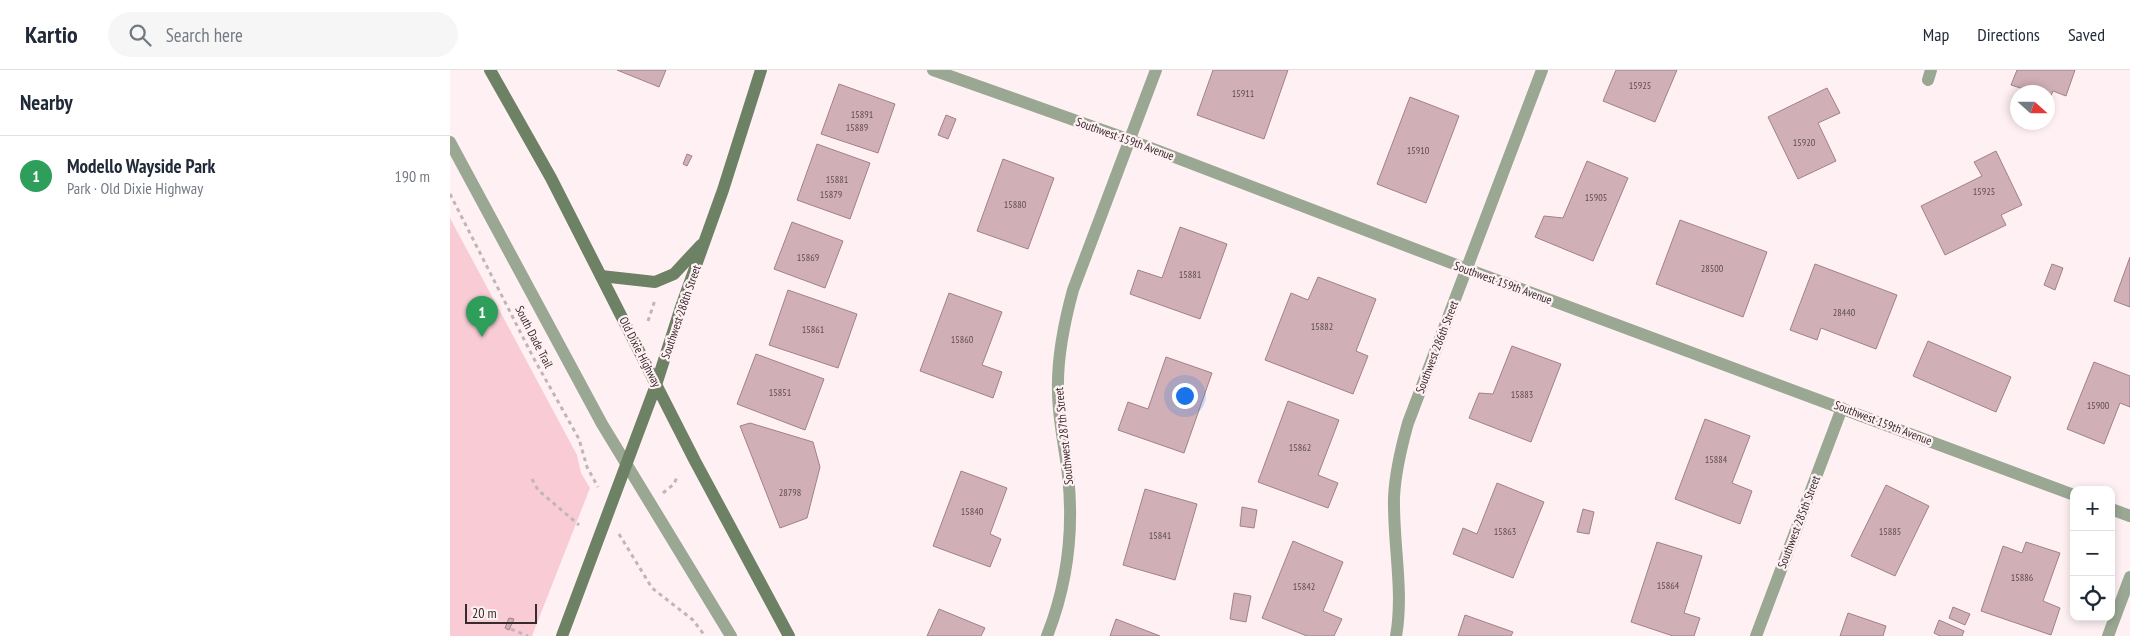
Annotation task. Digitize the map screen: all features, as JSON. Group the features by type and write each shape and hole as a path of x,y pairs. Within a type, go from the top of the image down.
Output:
{"street":[{"name":"Old Dixie Highway","path":"490,70 552,178 656,385 789,636"},
{"name":"Southwest 288th Street","path":"562,636 656,385 761,70"},
{"name":"Southwest 159th Avenue","path":"933,70 1130,140 1467,269 2070,494"},
{"name":"Southwest 287th Street","path":"1047,636 1059,606 1070,543 1071,510 1058,391 1065,320 1073,290 1156,70"},
{"name":"Southwest 286th Street","path":"1396,636 1398,590 1394,498 1398,458 1408,423 1542,70"},
{"path":"450,142 602,424 731,636"},
{"path":"601,276 656,282 674,274 706,239"},
{"name":"Southwest 285th Street","path":"1756,636 1842,408"},
{"path":"2115,510 2130,516"},
{"path":"2108,636 2130,577"}],"path":[{"name":"South Dade Trail","path":"450,194 538,365 579,439 588,467 599,490"},
{"path":"648,321 658,292"},
{"path":"651,313 656,317"},
{"path":"663,493 674,484 678,475"},
{"path":"532,479 538,490 579,525"},
{"path":"622,539 652,588 693,620 705,636"},
{"path":"511,629 528,636"}],"shaded area":[{"path":"450,218 577,455 581,473 590,488 532,636 450,636"}],"building":[{"path":"617,70 666,70 659,87"},
{"path":"1213,70 1288,70 1264,139 1197,115"},
{"path":"1616,70 1677,70 1655,122 1603,101"},
{"path":"2017,70 2075,70 2066,96 2055,92 2055,85 2011,85"},
{"path":"839,84 895,104 878,153 821,134"},
{"path":"1827,88 1840,113 1818,123 1836,161 1798,179 1768,117"},
{"path":"1410,97 1459,116 1426,203 1377,184"},
{"path":"946,115 956,119 948,139 938,135"},
{"path":"817,144 870,163 850,219 797,200"},
{"path":"1996,151 2022,205 2001,215 2006,225 1945,255 1921,206 1982,176 1974,162"},
{"path":"687,154 692,156 687,166 683,164"},
{"path":"1003,159 1054,178 1028,249 977,231"},
{"path":"1587,161 1628,178 1593,261 1535,237 1544,216 1563,218"},
{"path":"1680,220 1767,252 1743,317 1656,284"},
{"path":"792,222 843,241 825,288 774,269"},
{"path":"1180,227 1227,244 1200,319 1130,294 1138,270 1162,278"},
{"path":"2130,257 2130,307 2114,301"},
{"path":"1815,264 1897,295 1876,349 1821,328 1817,340 1790,330"},
{"path":"2052,264 2063,268 2055,290 2044,285"},
{"path":"1318,277 1376,299 1356,351 1368,356 1353,394 1265,360 1291,293 1308,300"},
{"path":"788,290 857,314 838,368 769,345"},
{"path":"949,293 1002,312 982,365 1002,372 993,398 920,371"},
{"path":"1928,341 2011,377 1996,412 1913,376"},
{"path":"1512,346 1561,364 1531,442 1469,418 1479,393 1493,394"},
{"path":"756,354 824,379 805,430 737,404"},
{"path":"1166,357 1212,373 1184,453 1118,430 1128,402 1148,409"},
{"path":"2094,362 2130,376 2130,407 2120,403 2104,444 2067,429"},
{"path":"1288,401 1339,420 1318,475 1338,483 1328,508 1258,482"},
{"path":"1705,419 1750,436 1732,483 1752,491 1740,524 1675,499"},
{"path":"750,423 813,442 820,467 807,518 780,528 740,426"},
{"path":"961,471 1007,488 990,534 1001,539 990,567 933,546"},
{"path":"1497,483 1544,502 1513,578 1453,554 1463,528 1477,534"},
{"path":"1886,485 1929,506 1895,576 1851,556"},
{"path":"1145,489 1197,504 1175,580 1123,565"},
{"path":"1242,507 1257,510 1254,528 1240,526"},
{"path":"1583,509 1594,512 1589,534 1577,532"},
{"path":"1293,541 1343,562 1323,611 1342,619 1334,636 1307,636 1262,618"},
{"path":"1657,542 1702,556 1684,613 1700,618 1694,636 1673,636 1631,622"},
{"path":"2026,542 2060,553 2043,601 2060,608 2051,635 1981,611 2003,546 2022,553"},
{"path":"1234,593 1251,596 1246,622 1230,619"},
{"path":"1953,607 1970,614 1965,625 1949,618"},
{"path":"939,609 985,628 981,636 927,636"},
{"path":"1848,613 1886,626 1883,636 1840,636"},
{"path":"1465,615 1513,632 1511,636 1458,636"},
{"path":"509,618 514,619 509,630 505,628"},
{"path":"1116,619 1160,636 1110,636"},
{"path":"1939,620 1964,631 1962,636 1940,636 1934,633"}],"place":[{"name":"Modello Wayside Park","path":"482,337"}]}
